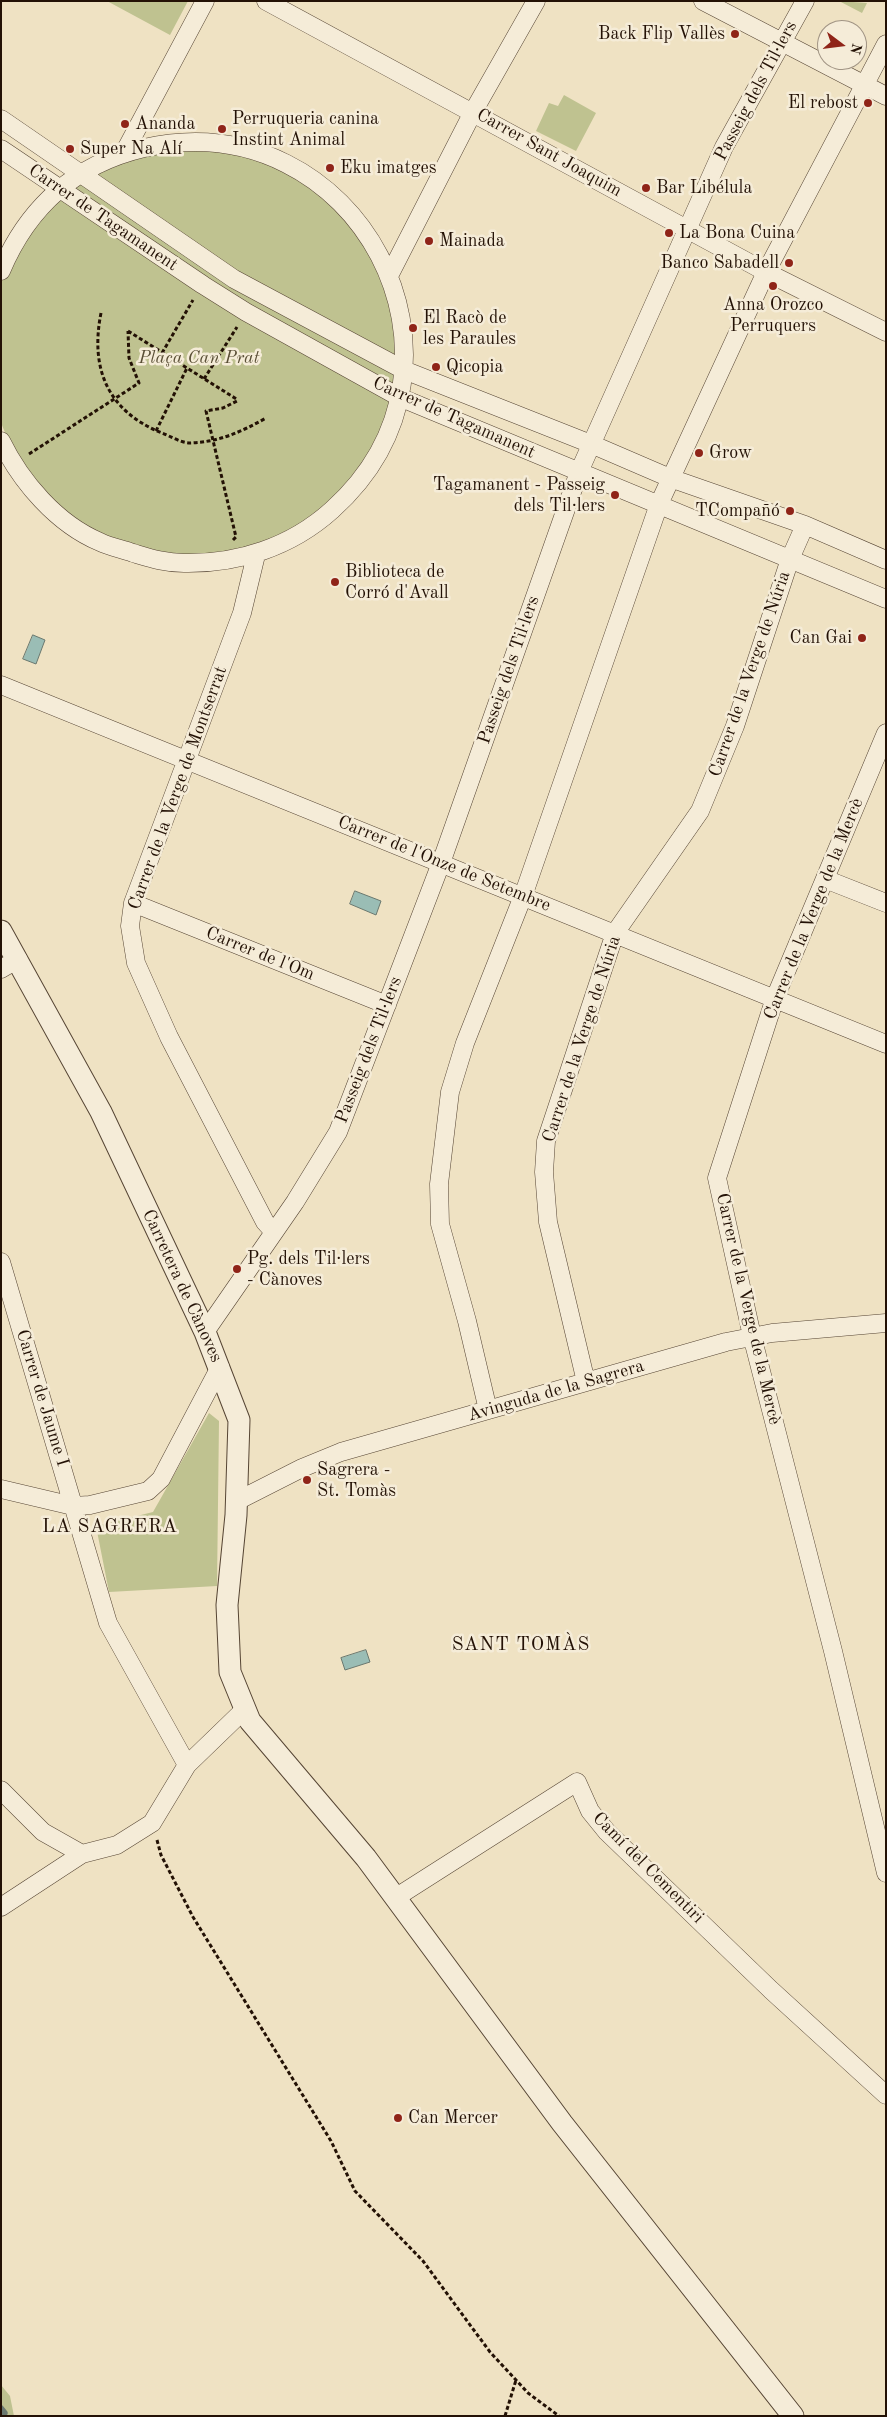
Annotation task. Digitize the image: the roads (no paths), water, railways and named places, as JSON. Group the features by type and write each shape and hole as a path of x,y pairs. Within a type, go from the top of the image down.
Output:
{"street":[{"path":"124,152 205,1"},
{"name":"Carrer Sant Joaquim","path":"266,1 474,112 766,272 886,332"},
{"path":"390,274 474,112 536,1"},
{"path":"703,1 886,96"},
{"name":"Passeig dels Til·lers","path":"205,1332 273,1231 295,1202 338,1132 441,863 578,472 724,148 805,1"},
{"path":"488,1410 467,1321 440,1224 438,1184 450,1092 465,1043 522,896 659,504 766,272 886,44"},
{"name":"Carrer de Tagamanent","path":"1,119 234,279 404,370 591,444 670,478 805,525 886,560"},
{"path":"1,271 13,243 34,214 59,190 82,173 124,152 170,142 216,142 262,153 306,173 357,219 390,274 399,305 404,338 404,370 400,397 391,425 379,452 351,493 314,526 256,555 212,564 166,563 99,542 59,517 27,483 13,464 2,443"},
{"name":"Carrer de Tagamanent","path":"1,149 59,190 246,312 400,397 886,599"},
{"name":"Carrer de la Verge de Núria","path":"586,1382 548,1222 544,1172 546,1141 615,933 700,811 735,726 790,560 805,525"},
{"name":"Carrer de la Verge de Montserrat","path":"256,555 242,612 133,903 130,926 136,964 169,1038 265,1222 273,1231"},
{"name":"Carrer de l'Onze de Setembre","path":"1,685 886,1044"},
{"name":"Carrer de la Verge de la Mercè","path":"886,733 882,751 775,998 717,1178 752,1336 833,1651 886,1872"},
{"path":"825,879 886,903"},
{"name":"Carrer de l'Om","path":"133,903 387,1005"},
{"name":"Carretera de Cànoves","path":"1,931 9,964 101,1112 205,1332 239,1420 237,1501 226,1605 230,1672 250,1721 366,1858 562,2123 793,2416"},
{"name":"Carrer de Jaume I","path":"1,1262 108,1623 187,1765"},
{"name":"Avinguda de la Sagrera","path":"237,1501 302,1468 341,1452 752,1336 886,1323"},
{"path":"1,1488 74,1506 99,1504 148,1491 161,1479 220,1367"},
{"path":"1,1907 82,1854 117,1846 152,1823 187,1765 245,1709"},
{"name":"Camí del Cementiri","path":"395,1898 577,1782 590,1811 608,1832 771,1990 886,2095"},
{"path":"1,1790 43,1832 82,1854"}],"water":[{"path":"33,635 45,640 36,664 23,659"},
{"path":"355,891 381,901 376,915 350,904"},
{"path":"366,1650 370,1662 345,1670 341,1658"}],"waterway":[{"path":"1,2408 5,2413 4,2416"}],"place":[{"name":"Back Flip Vallès","path":"735,34"},
{"name":"El rebost","path":"868,103"},
{"name":"Ananda","path":"125,124"},
{"name":"Perruqueria canina Instint Animal","path":"222,129"},
{"name":"Super Na Alí","path":"70,149"},
{"name":"Eku imatges","path":"330,168"},
{"name":"Bar Libélula","path":"646,188"},
{"name":"La Bona Cuina","path":"669,233"},
{"name":"Mainada","path":"429,241"},
{"name":"Banco Sabadell","path":"789,263"},
{"name":"Anna Orozco Perruquers","path":"773,286"},
{"name":"El Racò de les Paraules","path":"413,328"},
{"name":"Qicopia","path":"436,367"},
{"name":"Grow","path":"699,453"},
{"name":"Tagamanent - Passeig dels Til·lers","path":"615,495"},
{"name":"TCompañó","path":"790,511"},
{"name":"Biblioteca de Corró d'Avall","path":"335,582"},
{"name":"Can Gai","path":"862,638"},
{"name":"Pg. dels Til·lers - Cànoves","path":"237,1269"},
{"name":"Sagrera - St. Tomàs","path":"307,1480"},
{"name":"Can Mercer","path":"398,2118"}],"district":[{"name":"LA SAGRERA","path":"110,1527"},
{"name":"SANT TOMÀS","path":"521,1645"}],"park label":[{"name":"Plaça Can Prat","path":"199,358"}]}
